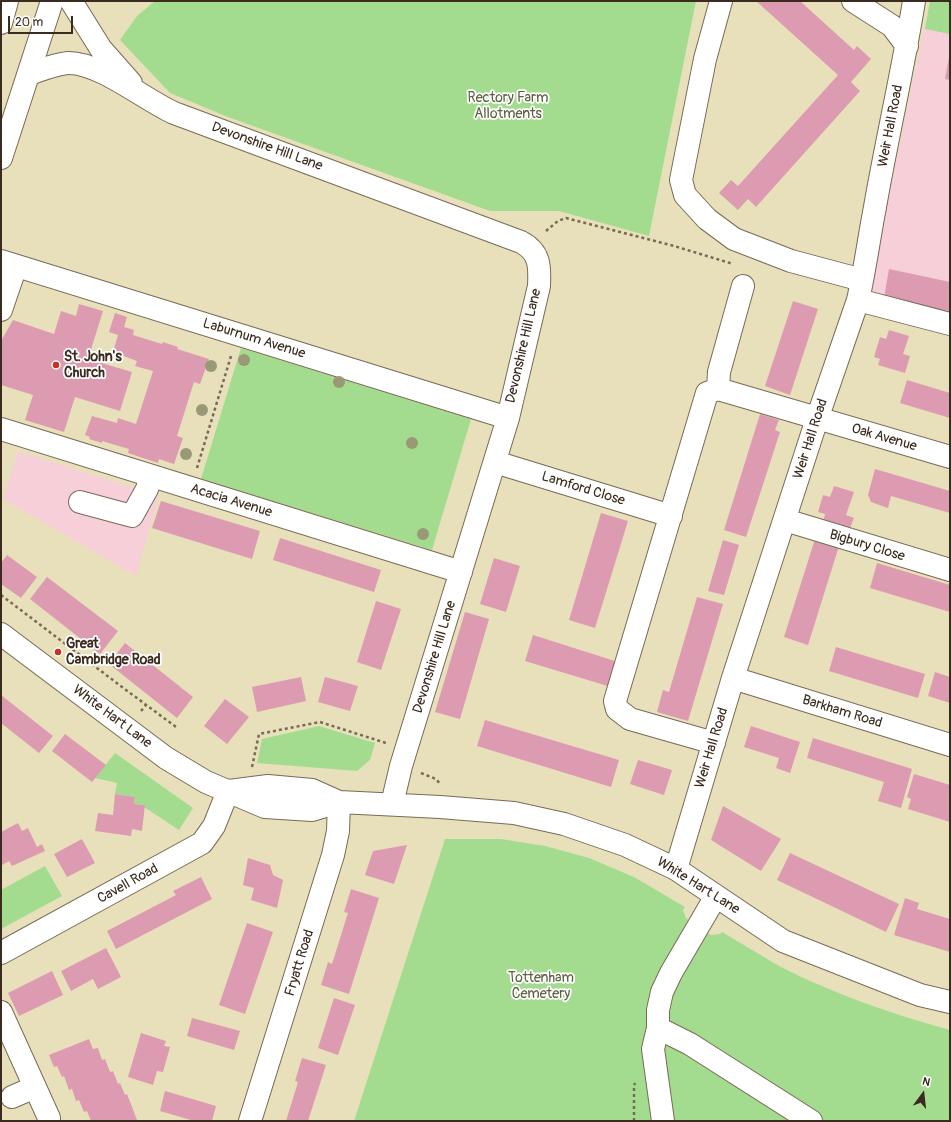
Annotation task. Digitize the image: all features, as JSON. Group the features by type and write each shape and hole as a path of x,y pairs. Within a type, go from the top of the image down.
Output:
{"main road":[{"path":"1,23 8,1"},
{"path":"1,158 52,1"},
{"name":"Devonshire Hill Lane","path":"71,1 101,49 138,92"},
{"path":"721,1 705,59 681,180 685,194 707,219 734,239 860,290 950,324"},
{"path":"853,1 892,26 907,46"},
{"name":"Weir Hall Road","path":"676,869 733,678 860,290 874,208 907,46 914,1"},
{"name":"Devonshire Hill Lane","path":"29,74 68,63 93,68 174,113 529,246 535,254 539,264 539,286 508,418 401,766 392,804"},
{"path":"1,310 8,263"},
{"name":"Laburnum Avenue","path":"8,263 508,418"},
{"path":"714,743 630,719 617,709 615,701 671,516 719,372 742,286"},
{"name":"Oak Avenue","path":"712,391 818,418 950,457"},
{"name":"Acacia Avenue","path":"1,429 461,572"},
{"name":"Lamford Close","path":"495,462 671,516"},
{"path":"80,502 132,516 147,489 151,476"},
{"name":"Bigbury Close","path":"785,520 950,570"},
{"name":"White Hart Lane","path":"1,634 166,758 206,782 228,791 268,786 312,790 340,802 392,804 514,813 564,824 625,845 676,869 783,941 920,995 950,1002"},
{"name":"Barkham Road","path":"733,678 950,745"},
{"name":"Cavell Road","path":"1,953 202,843 214,826 228,791"},
{"name":"Fryatt Road","path":"250,1121 333,855 338,832 340,802"},
{"path":"664,1121 653,1049 658,1028 658,1010 662,992 716,896"},
{"path":"1,1012 49,1118"},
{"path":"658,1028 690,1044 811,1121"},
{"path":"12,1097 35,1087"}],"path":[{"path":"546,231 558,221 566,218 674,246 734,264"},
{"path":"196,470 232,354"},
{"path":"1,595 176,727"},
{"path":"141,711 146,705"},
{"path":"252,767 259,734 320,722 386,743"}],"shaded area":[{"path":"930,1 950,1 950,336 864,311"},
{"path":"18,451 159,496 136,576 3,499"}],"green space":[{"name":"Rectory Farm Allotments","path":"155,1 696,1 649,236 559,211 490,211 228,117 170,93 120,40 137,16"},
{"path":"930,1 950,1 950,34 925,29"},
{"path":"241,348 471,419 432,550 201,479"},
{"path":"319,726 375,743 370,760 357,771 257,763 262,739"},
{"path":"115,753 193,808 179,830 144,807 145,805 134,804 135,797 115,794 117,783 95,778"},
{"name":"Tottenham Cemetery","path":"445,839 501,839 545,846 589,858 634,877 685,907 683,910 686,918 711,935 720,934 722,932 779,966 821,986 884,1010 950,1030 950,1121 354,1121"},
{"path":"45,866 62,896 1,929 1,890"}],"building":[{"path":"756,1 800,1 854,50 857,46 871,59 851,82 860,91 756,207 748,199 738,210 719,193 731,180 738,186 838,75"},
{"path":"950,57 950,80 945,79"},
{"path":"889,269 950,282 950,311 884,298"},
{"path":"793,301 818,309 790,395 765,386"},
{"name":"St. John's Church","path":"79,304 103,311 88,359 132,372 120,411 75,397 64,432 25,420 33,395 1,385 1,341 13,320 54,334 61,311 76,316"},
{"path":"115,313 127,317 124,327 134,330 133,335 162,344 163,342 178,347 177,349 209,359 200,384 194,382 177,436 183,438 174,464 159,459 158,463 128,453 129,449 102,441 102,443 89,439 90,437 85,435 92,416 117,423 118,418 136,424 153,371 135,366 137,361 113,352 118,335 109,332"},
{"path":"889,330 909,336 903,354 910,356 905,373 878,365 880,359 874,357 880,337 886,339"},
{"path":"907,380 950,393 950,418 900,403"},
{"path":"760,414 779,420 775,430 780,432 746,537 724,530"},
{"path":"875,469 950,491 950,513 891,496 888,508 871,502 868,495"},
{"path":"834,486 854,492 846,515 854,518 849,530 823,522 825,514 818,512 823,495 830,497"},
{"path":"161,501 260,531 252,559 152,528"},
{"path":"601,513 628,521 595,628 569,620"},
{"path":"280,538 381,570 374,592 273,560"},
{"path":"815,539 839,546 808,645 784,637"},
{"path":"723,540 739,545 724,595 708,591"},
{"path":"7,555 37,577 21,598 1,584 1,563"},
{"path":"494,558 520,566 506,612 480,604"},
{"path":"877,563 950,585 950,612 870,588"},
{"path":"47,577 118,631 100,654 30,599"},
{"path":"697,597 723,604 688,721 657,712 663,690 669,692"},
{"path":"376,601 401,609 381,670 357,662"},
{"path":"465,612 489,619 460,719 435,712"},
{"path":"533,635 618,662 611,687 525,661"},
{"path":"125,643 193,697 177,718 109,664"},
{"path":"836,647 925,674 918,698 829,671"},
{"path":"935,672 950,677 950,703 928,696"},
{"path":"301,677 306,701 257,712 252,687"},
{"path":"325,677 358,686 350,711 318,702"},
{"path":"1,695 53,736 39,753 1,723"},
{"path":"225,699 249,717 227,744 204,726"},
{"path":"485,720 619,760 611,787 477,746"},
{"path":"751,726 800,742 790,773 776,768 779,758 744,747"},
{"path":"65,734 106,765 92,782 52,751"},
{"path":"813,738 912,769 901,808 878,801 884,782 807,758"},
{"path":"638,760 672,770 664,795 630,784"},
{"path":"914,774 950,785 950,822 908,809 911,799 907,797"},
{"path":"115,794 135,797 134,804 145,805 142,831 132,829 131,836 95,831 98,813 113,815"},
{"path":"723,806 781,839 761,871 711,840"},
{"path":"18,823 22,831 28,828 37,847 42,844 45,851 12,866 9,861 2,865 1,832"},
{"path":"82,839 95,863 67,877 54,854"},
{"path":"407,845 394,884 365,875 373,851"},
{"path":"790,853 899,904 886,932 777,880"},
{"path":"248,858 270,865 273,875 283,880 277,908 251,900 254,888 243,885"},
{"path":"201,877 212,899 116,949 107,931 176,895 173,891"},
{"path":"351,889 379,898 349,994 321,985 328,962 332,964 348,913 344,912"},
{"path":"905,898 919,903 917,909 950,919 950,952 894,935"},
{"path":"247,923 273,932 245,1014 219,1005"},
{"path":"106,948 121,977 98,989 93,979 71,991 61,971"},
{"path":"52,971 63,995 19,1016 8,993"},
{"path":"334,998 355,1005 338,1055 318,1048"},
{"path":"192,1018 240,1031 234,1050 187,1036"},
{"path":"141,1033 166,1041 164,1046 170,1047 163,1072 157,1071 153,1085 128,1077"},
{"path":"89,1039 93,1049 98,1048 102,1060 105,1059 110,1072 113,1071 118,1084 120,1083 125,1095 127,1094 137,1120 91,1121 87,1111 84,1112 79,1100 76,1101 72,1089 69,1090 64,1076 62,1077 57,1066 54,1067 49,1055"},
{"path":"302,1058 326,1065 308,1121 286,1121 298,1082 295,1081"},
{"path":"165,1091 216,1106 212,1121 194,1121 160,1111"}],"place":[{"name":"St. John's Church","path":"56,365"},
{"name":"Great Cambridge Road","path":"58,652"}]}
